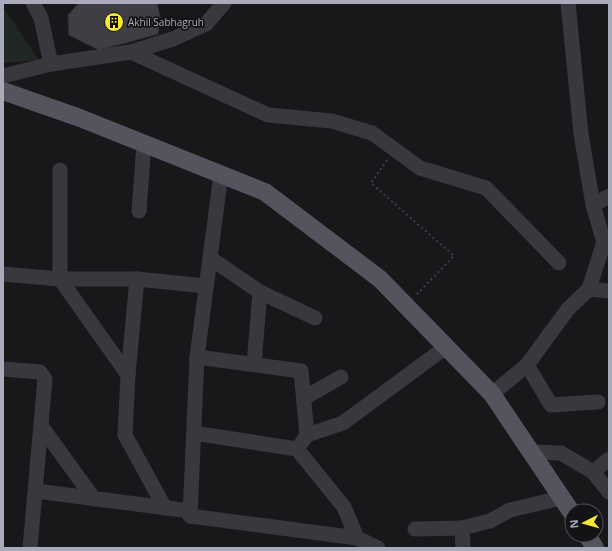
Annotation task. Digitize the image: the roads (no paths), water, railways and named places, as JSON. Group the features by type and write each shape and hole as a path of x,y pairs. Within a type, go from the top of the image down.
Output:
{"main road":[{"path":"3,91 80,118 265,192 380,279 492,394 565,503"}],"street":[{"path":"33,3 41,18 51,64"},
{"path":"3,76 51,64 131,52 174,39 206,24 224,3"},
{"path":"492,394 528,365 568,309 589,289 604,242 593,205 581,134 568,3"},
{"path":"131,52 268,115 332,121 372,133 420,168 486,188 559,263"},
{"path":"139,211 144,144"},
{"path":"60,170 60,279 128,375"},
{"path":"221,174 197,357 190,516 357,538 378,548"},
{"path":"593,205 609,196"},
{"path":"210,258 260,292 315,318"},
{"path":"3,274 60,279 137,280 206,286"},
{"path":"137,280 128,375 126,435 165,508"},
{"path":"589,289 609,291"},
{"path":"254,364 260,292"},
{"path":"297,449 307,435 343,423 446,347"},
{"path":"197,357 301,371 307,435"},
{"path":"528,365 552,405 598,402"},
{"path":"3,369 40,372 46,379 30,548"},
{"path":"304,398 342,377"},
{"path":"41,426 94,499"},
{"path":"194,433 297,449 344,507 357,538"},
{"path":"531,452 561,452 593,472 609,492"},
{"path":"593,472 609,459"},
{"path":"36,491 190,511"},
{"path":"415,529 462,528 490,522 510,510 561,498"},
{"path":"462,528 463,548"}],"place":[{"name":"Akhil Sabhagruh","path":"114,22"}]}
